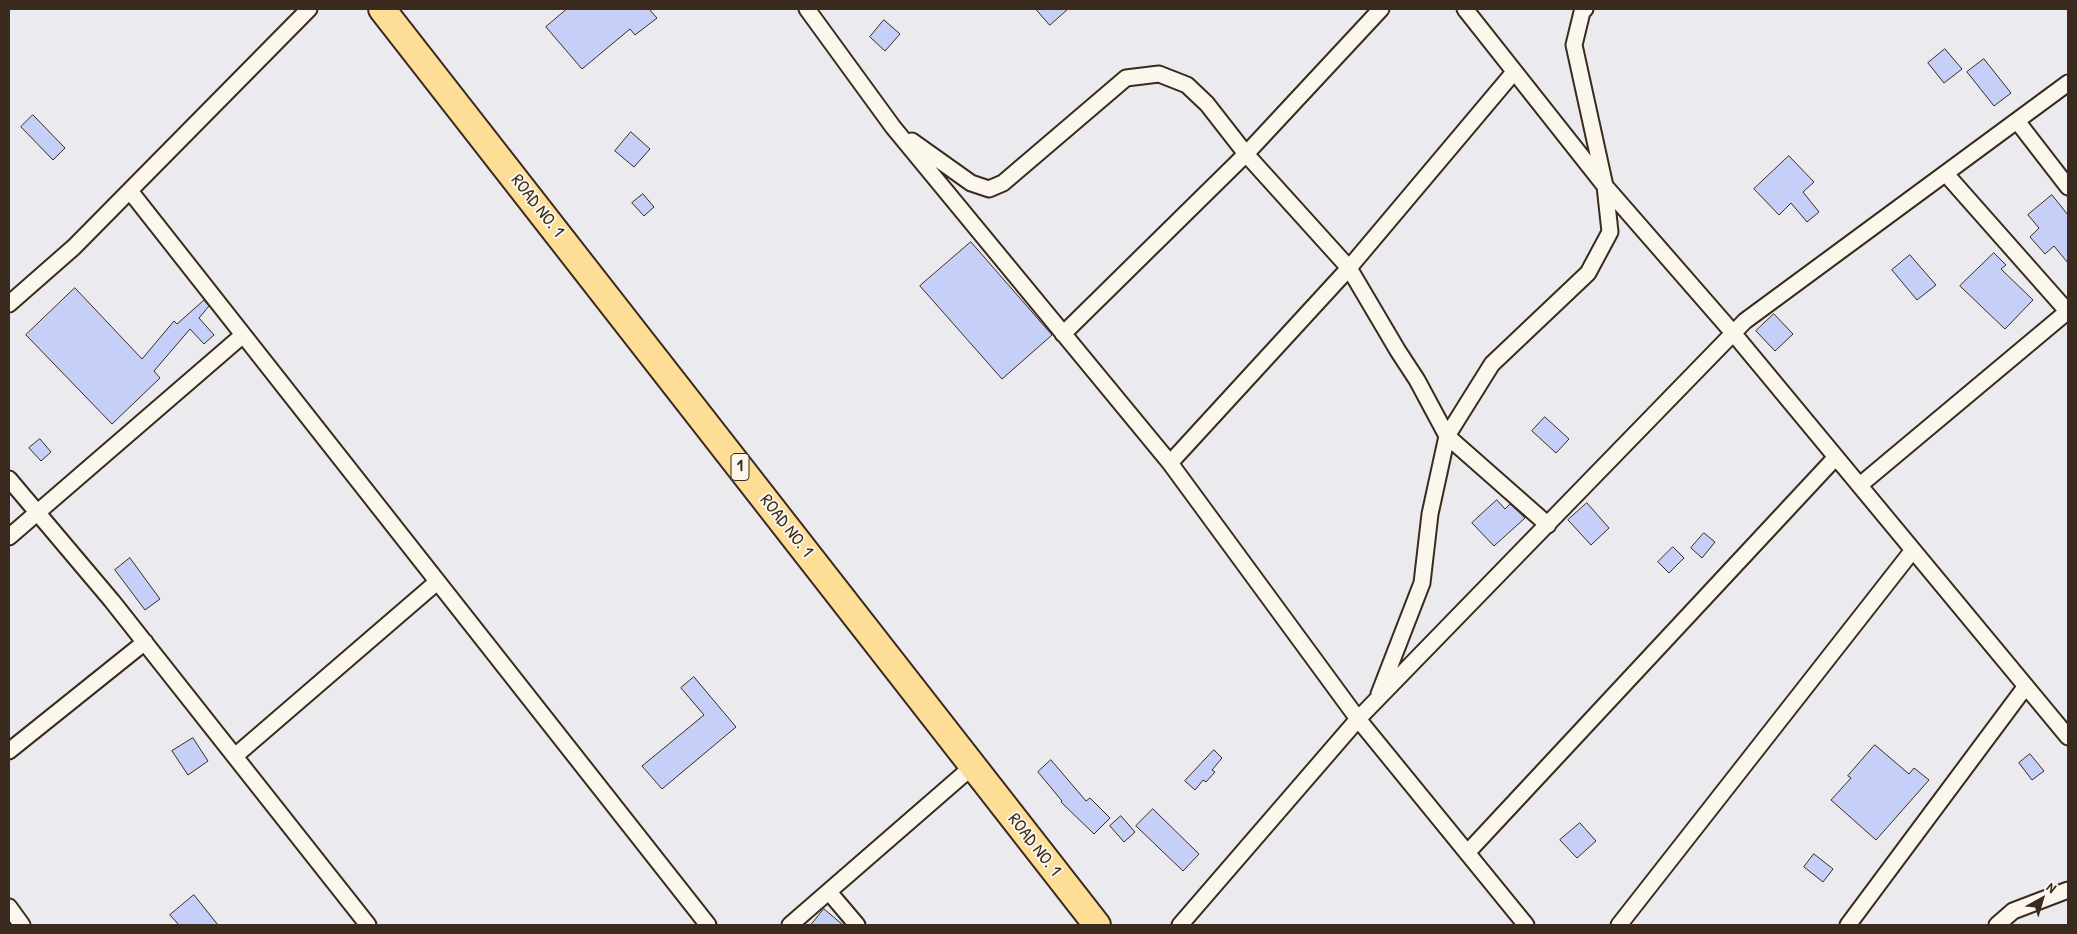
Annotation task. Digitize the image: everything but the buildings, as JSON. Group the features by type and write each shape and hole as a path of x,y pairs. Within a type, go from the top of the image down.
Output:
{"highway":[{"name":"ROAD NO. 1","path":"382,9 1097,925"}],"street":[{"path":"9,304 74,247 309,9"},
{"path":"807,9 893,127 1170,463 1358,719 1526,925"},
{"path":"1064,334 1246,154 1381,9"},
{"path":"1465,9 1605,186 1734,334 2068,737"},
{"path":"1377,700 1422,583 1430,514 1447,436 1492,364 1588,273 1610,232 1605,186 1574,45 1582,12 1585,9"},
{"path":"1170,463 1349,268 1514,72"},
{"path":"893,127 971,183 989,189 1003,183 1126,78 1160,74 1188,85 1208,104 1246,154 1349,268 1398,352 1418,380 1447,436 1548,525"},
{"path":"1180,925 1358,719 1745,321 2068,84"},
{"path":"2017,122 2068,187"},
{"path":"1860,485 2068,311 1946,174"},
{"path":"130,191 708,925"},
{"path":"9,537 38,514 243,335"},
{"path":"1467,853 1836,456"},
{"path":"9,480 112,600 368,925"},
{"path":"1619,925 1913,550"},
{"path":"235,756 437,582"},
{"path":"9,751 145,642"},
{"path":"1848,925 2026,686"},
{"path":"790,925 973,766"},
{"path":"1997,925 2013,911 2068,890"},
{"path":"829,892 857,925"},
{"path":"9,907 22,925"}]}
